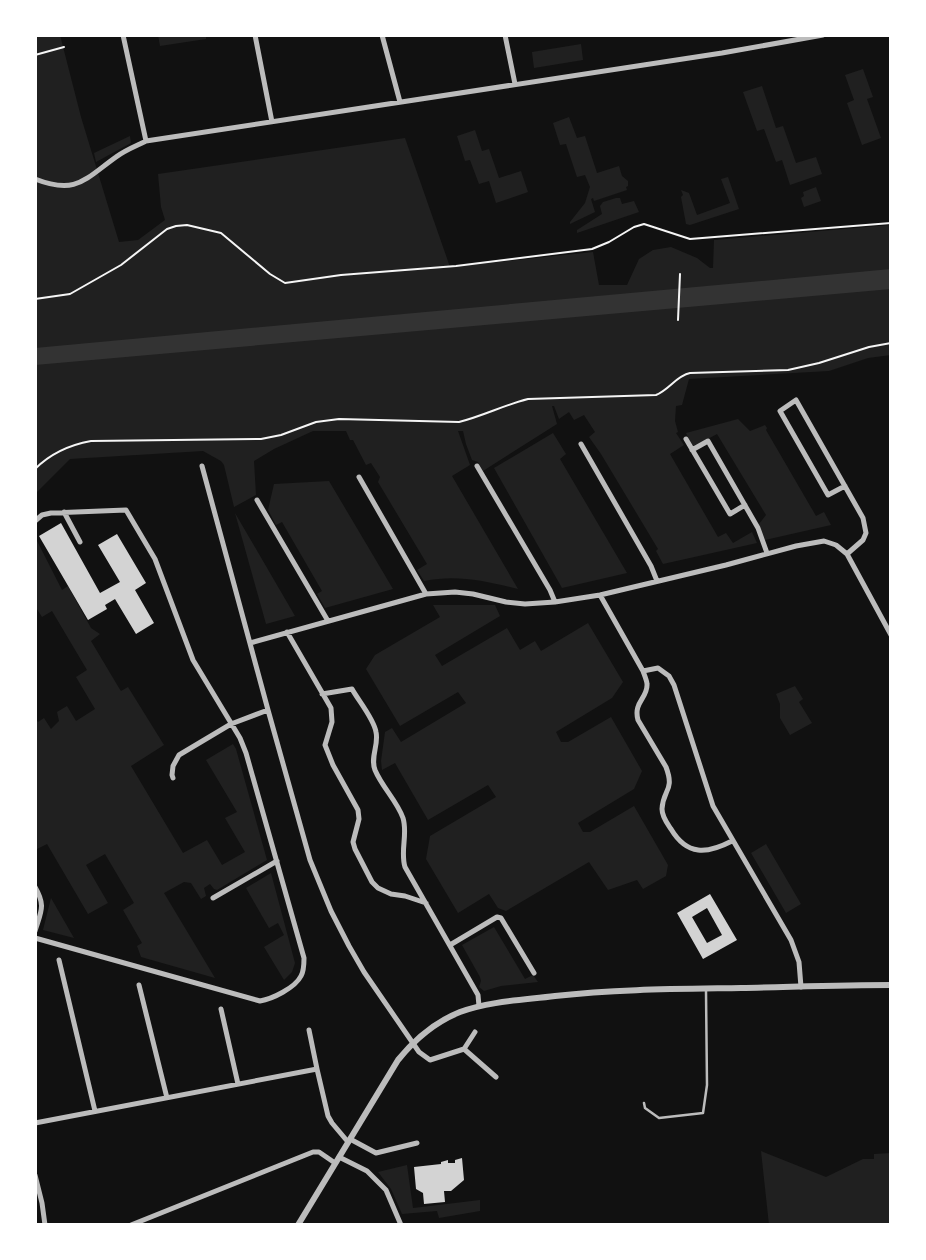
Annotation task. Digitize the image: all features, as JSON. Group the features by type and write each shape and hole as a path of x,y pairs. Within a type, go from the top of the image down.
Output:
{"street":[{"path":"123,35 146,141"},
{"path":"255,35 272,122"},
{"path":"382,35 400,102"},
{"path":"505,35 515,84"},
{"path":"35,179 64,187 86,181 119,154 146,141 515,84 783,38 823,35"},
{"path":"845,486 828,495 780,411 796,400 845,486 863,519 866,533 863,540 846,555"},
{"path":"686,439 730,514 746,505"},
{"path":"692,450 708,441 746,505 767,553"},
{"path":"581,444 652,566 657,582"},
{"path":"478,466 555,602"},
{"path":"202,467 310,860 331,911 364,972 419,1052 430,1060 464,1049 475,1032"},
{"path":"359,477 426,594"},
{"path":"257,500 328,621"},
{"path":"35,521 42,515 51,513 126,510 155,559 193,660 240,738 246,753 304,958 304,968 296,983 271,999 260,1001 35,938"},
{"path":"64,512 80,542"},
{"path":"250,643 426,594 455,592 525,604 555,602 600,595 824,541 836,545 846,555 891,635"},
{"path":"600,595 647,682 636,713 669,775 671,785 662,805 663,815 677,838 694,849 716,849 732,841"},
{"path":"287,632 331,708 326,751 358,810 359,819 353,842 355,849 372,882 378,888 426,903"},
{"path":"643,671 658,668 670,676 713,806 790,940 799,962 801,987"},
{"path":"323,694 352,689 374,726 377,740 372,760 402,816 405,867 478,995 480,1006"},
{"path":"173,778 173,766 179,755 231,724 268,710"},
{"path":"213,898 277,861"},
{"path":"35,887 42,906 35,930"},
{"path":"450,945 497,917 501,918 534,973"},
{"path":"59,960 95,1111"},
{"path":"139,985 167,1098"},
{"path":"298,1225 398,1060 412,1042 460,1012 480,1006 586,993 891,985"},
{"path":"221,1010 238,1084"},
{"path":"309,1030 328,1116 332,1123 349,1140 376,1153 417,1143"},
{"path":"464,1049 496,1077"},
{"path":"35,1124 317,1069"},
{"path":"131,1225 319,1152 367,1171 386,1190 401,1225"},
{"path":"35,1175 45,1225"}],"lane":[{"path":"644,1103 645,1108 659,1118 704,1113 707,1085 706,988"}],"path":[{"path":"35,55 64,47"},
{"path":"35,299 70,294 121,265 167,229 187,225 221,233 270,274 285,283 592,249 645,224 690,239 891,223"},
{"path":"678,320 680,274"},
{"path":"35,469 54,454 72,445 91,441 261,439 316,422 339,419 459,422 528,399 656,395 665,391 682,375 690,373 788,370 891,343"}],"shaded area":[{"path":"35,35 60,35 81,117 119,242 138,240 165,220 158,174 405,138 450,267 593,252 599,285 627,285 639,259 653,250 671,247 713,268 714,240 891,225 891,355 868,358 829,371 689,379 682,405 676,406 676,433 684,445 670,454 718,537 726,533 733,543 752,532 757,543 663,564 656,551 658,549 589,437 595,432 584,415 574,420 569,412 559,419 552,406 557,424 483,471 478,462 472,460 463,431 458,431 470,465 452,476 518,589 460,578 424,581 417,570 427,564 378,482 380,477 371,463 366,465 346,431 313,431 254,461 256,495 234,507 224,465 203,451 70,459 35,494"},
{"path":"158,35 206,35 206,39 160,46"},
{"path":"581,44 583,60 534,68 532,52"},
{"path":"863,69 873,97 867,99 881,138 862,145 847,103 854,100 845,75"},
{"path":"762,86 776,128 783,126 796,163 816,157 822,174 790,185 782,160 776,162 764,129 757,131 743,92"},
{"path":"569,117 577,138 585,136 597,173 619,166 622,176 628,181 627,190 594,201 591,199 595,212 570,224 585,203 590,187 585,175 577,177 566,144 560,145 553,123"},
{"path":"475,130 482,151 489,149 499,178 521,171 528,192 496,203 489,181 479,184 470,160 465,161 457,136"},
{"path":"130,136 131,143 96,162 94,153"},
{"path":"728,177 739,209 686,224 681,190 689,193 697,215 730,203 721,179"},
{"path":"816,187 821,201 804,207 801,198 804,196 803,192"},
{"path":"620,198 622,204 634,201 639,212 577,233 577,230 602,214 600,206 603,202"},
{"path":"891,269 891,289 35,365 35,348"},
{"path":"738,419 750,431 765,425 816,516 824,512 831,525 765,540 759,524 766,515 717,434 693,447 686,433"},
{"path":"553,433 566,454 560,459 627,573 562,588 494,468"},
{"path":"329,481 393,589 325,608 317,594 322,591 282,522 276,525 268,510 274,484"},
{"path":"235,513 295,616 266,624"},
{"path":"35,537 62,590 68,586 91,628 100,634 91,641 119,688 121,691 128,687 164,745 131,766 183,853 207,840 222,865 245,852 225,818 237,812 206,760 233,744 236,749 267,860 217,890 210,884 204,888 206,896 201,899 191,883 184,882 164,893 215,978 141,957 137,946 142,943 123,910 134,903 105,854 86,865 108,903 88,914 47,844 35,850 35,718 38,722 44,718 51,729 59,721 57,712 67,706 76,721 95,709 76,677 87,670 52,611 42,617 35,606"},
{"path":"433,605 495,605 500,616 435,655 442,666 507,628 520,650 535,641 541,651 588,623 623,682 612,698 556,732 561,742 568,742 611,717 642,771 634,789 578,823 583,832 590,832 634,806 668,865 666,876 643,889 637,880 608,890 589,862 506,911 498,908 489,894 458,913 426,859 430,836 496,797 488,785 428,820 395,763 382,770 381,761 385,732 392,728 401,742 466,703 458,692 400,726 366,669 375,655 440,617"},
{"path":"795,686 803,699 799,702 812,723 790,735 780,718 780,704 776,694"},
{"path":"766,844 801,904 786,913 751,853"},
{"path":"271,873 295,963 292,972 284,980 264,947 284,935 278,923 269,928 246,888"},
{"path":"51,898 74,938 43,930"},
{"path":"494,927 525,979 533,975 538,982 501,986 484,991 479,987 480,977 462,945"},
{"path":"761,1151 826,1177 863,1159 874,1159 874,1154 891,1153 891,1225 769,1225"},
{"path":"407,1165 413,1208 480,1200 480,1211 439,1218 437,1211 402,1214 391,1189 378,1172"}],"building":[{"path":"61,523 100,593 120,582 98,545 117,534 146,583 135,590 154,623 136,634 115,599 105,605 107,609 88,620 39,536"},
{"path":"710,894 737,940 703,959 677,913","holes":["707,908 722,935 707,943 692,917"]},
{"path":"462,1158 464,1180 451,1191 444,1191 445,1202 424,1204 423,1193 416,1189 414,1167 441,1164 448,1160 448,1163 455,1163 455,1160"}]}
